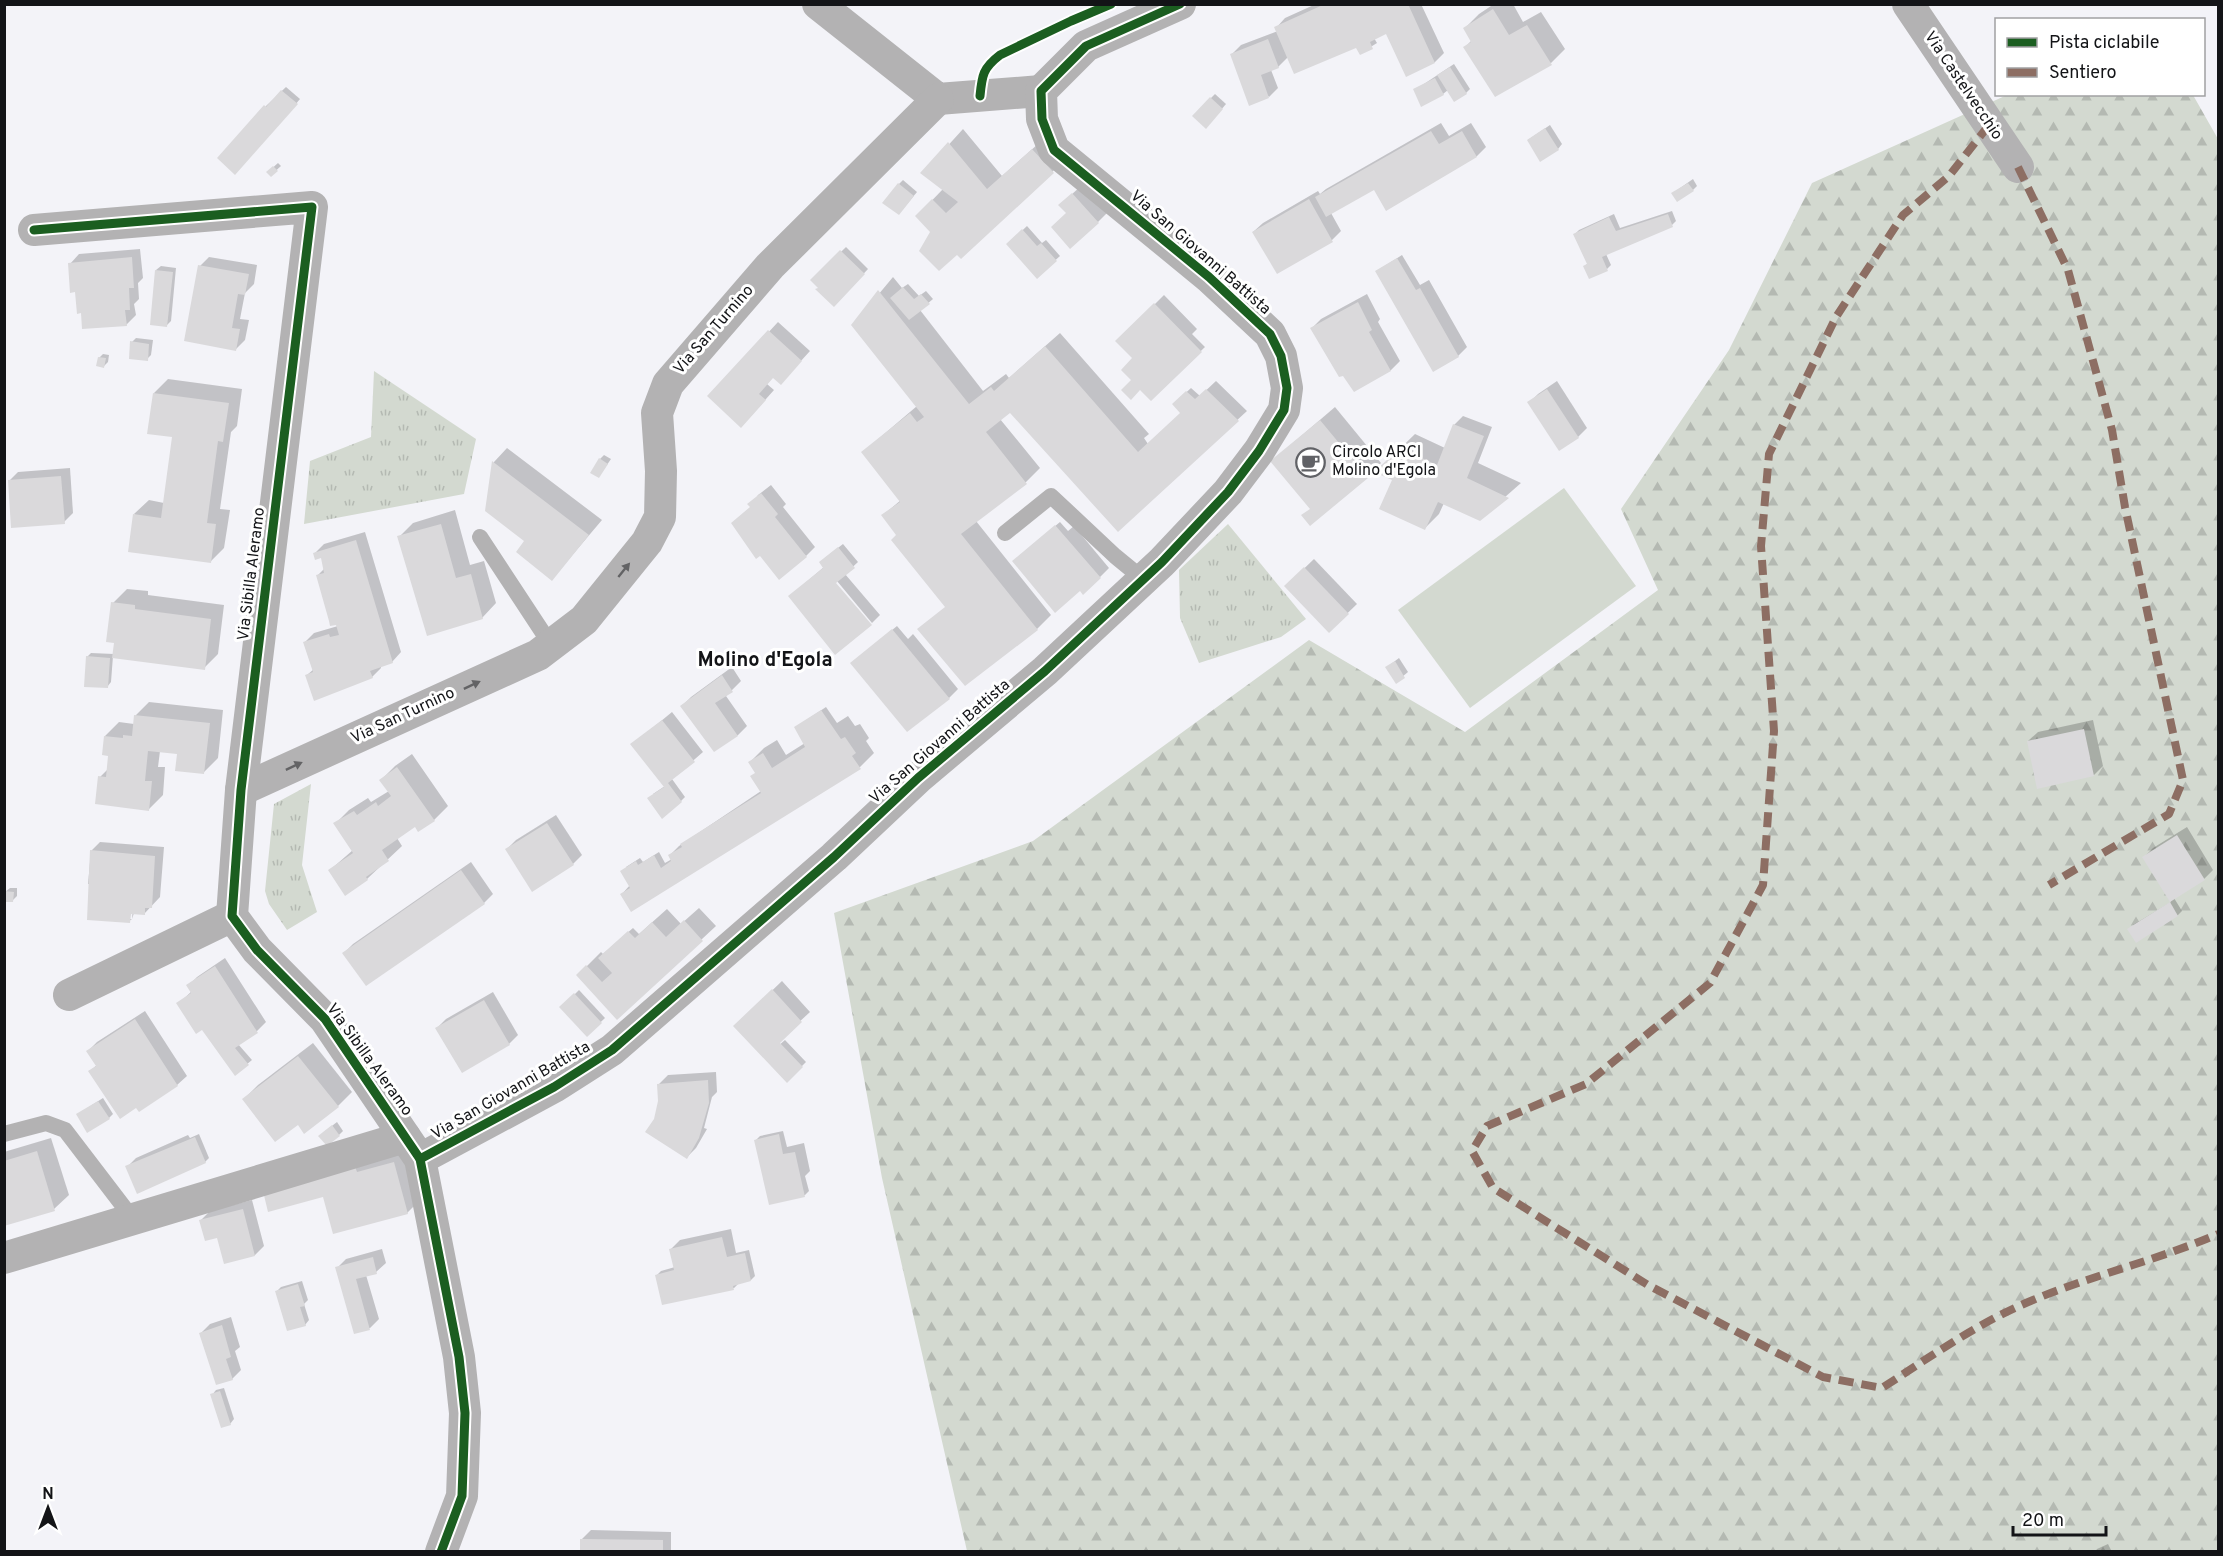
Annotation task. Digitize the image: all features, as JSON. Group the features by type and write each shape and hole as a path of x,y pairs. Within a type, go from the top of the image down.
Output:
{"street":[{"path":"818,4 938,99 1041,91 1086,46 1180,4"},
{"name":"Via Castelvecchio","path":"1908,4 2018,167"},
{"name":"Via San Giovanni Battista","path":"4,1258 133,1219 413,1148 554,1088 612,1050 826,864 918,778 1045,671 1162,562 1228,492 1259,451 1284,410 1287,388 1281,356 1270,334 1209,277 1054,150 1042,120 1041,91"},
{"name":"Via San Turnino","path":"241,790 537,655 584,620 646,542 660,517 662,471 657,413 668,384 773,263 938,99"},
{"name":"Via Sibilla Aleramo","path":"34,230 312,207 241,790 232,916 257,950 325,1019 413,1148"},
{"path":"69,995 232,916"},
{"name":"Via San Giovanni Battista","path":"413,1148 459,1357 465,1413 462,1496 441,1551"}],"lane":[{"path":"1005,533 1051,496 1143,579"},
{"path":"480,537 550,645"},
{"path":"4,1134 46,1123 65,1130 133,1219"}],"green space":[{"path":"2005,96 2194,96 2218,139 2218,1551 967,1551 882,1178 834,913 1033,841 1309,640 1465,732 1658,590 1621,509 1729,350 1812,183"},
{"path":"374,371 476,439 464,494 304,524 310,461 371,437"},
{"path":"1564,488 1636,586 1470,708 1398,610"},
{"path":"1228,524 1306,619 1281,637 1199,663 1180,618 1179,570"},
{"path":"311,784 302,865 317,912 287,930 269,904 265,891 274,804"}],"building":[{"path":"1325,4 1408,4 1435,63 1406,77 1386,34 1370,42 1373,49 1360,55 1356,48 1294,74 1274,27"},
{"path":"1493,9 1509,35 1527,25 1552,65 1495,97 1463,47 1471,42 1463,28"},
{"path":"1268,39 1279,68 1261,75 1269,98 1249,106 1230,54"},
{"path":"1450,67 1467,94 1454,102 1437,75"},
{"path":"1435,78 1444,95 1421,107 1413,89"},
{"path":"281,90 298,104 235,175 217,158 264,105 266,107"},
{"path":"1210,97 1223,109 1206,129 1192,116"},
{"path":"1545,128 1559,150 1540,162 1527,140"},
{"path":"1431,131 1439,144 1462,131 1477,157 1386,211 1374,190 1326,217 1315,197"},
{"path":"948,142 987,189 1032,149 1054,173 961,259 957,255 939,271 919,251 930,232 915,216 932,199 946,213 958,202 920,173"},
{"path":"273,166 278,171 271,177 266,172"},
{"path":"898,183 914,196 899,215 882,203"},
{"path":"1688,183 1694,191 1677,202 1671,193"},
{"path":"1072,193 1099,223 1070,249 1051,227 1066,213 1058,205"},
{"path":"1309,199 1333,242 1277,274 1252,232"},
{"path":"1668,214 1673,227 1602,257 1608,271 1589,279 1583,266 1587,264 1573,234 1609,217 1616,231"},
{"path":"1022,229 1037,246 1041,243 1057,261 1037,279 1006,244"},
{"path":"840,250 865,274 834,307 815,289 818,288 810,280"},
{"path":"132,257 134,288 129,288 130,310 125,310 127,326 82,329 81,313 77,314 75,292 70,293 68,263"},
{"path":"1397,258 1416,290 1420,288 1459,357 1433,372 1375,271"},
{"path":"198,265 249,274 245,295 238,294 232,328 240,329 236,351 184,341"},
{"path":"155,270 173,272 167,327 150,325"},
{"path":"903,287 914,299 921,294 930,304 909,320 890,298"},
{"path":"878,290 969,404 991,387 994,391 1045,346 1138,452 1180,413 1172,404 1186,391 1195,399 1206,389 1239,421 1118,532 1010,413 986,432 1027,484 961,534 1038,630 965,686 917,629 945,607 891,540 896,535 881,515 900,502 861,452 910,413 917,422 924,417 851,325"},
{"path":"1358,302 1372,330 1369,332 1391,371 1354,392 1343,376 1339,377 1310,328"},
{"path":"1154,303 1202,352 1151,401 1140,390 1131,400 1121,390 1131,380 1121,370 1132,358 1115,341"},
{"path":"768,330 802,361 781,385 773,378 759,394 766,400 741,428 707,396"},
{"path":"130,341 149,344 148,361 129,359"},
{"path":"98,357 106,358 104,368 96,366"},
{"path":"1547,389 1579,438 1559,451 1527,402"},
{"path":"153,393 229,403 223,442 218,441 207,523 216,524 211,563 128,552 133,514 161,518 172,437 147,434"},
{"path":"1320,420 1368,478 1310,526 1301,515 1310,509 1270,461"},
{"path":"1453,424 1484,436 1467,478 1509,498 1480,521 1438,502 1425,530 1379,509 1392,480 1374,472 1400,448 1437,465"},
{"path":"599,458 608,464 599,478 590,473"},
{"path":"492,461 589,535 552,581 516,552 524,541 485,511"},
{"path":"61,476 65,524 11,528 8,480"},
{"path":"761,493 778,514 775,517 807,557 779,580 760,556 756,559 731,523 750,507 747,504"},
{"path":"441,524 456,578 471,574 483,619 427,636 397,536"},
{"path":"1055,525 1101,578 1083,595 1080,591 1055,613 1012,561"},
{"path":"356,540 393,663 370,671 373,678 314,701 305,675 313,672 303,642 329,634 330,637 339,635 336,625 330,626 316,575 324,573 321,558 315,560 313,553"},
{"path":"838,547 855,568 836,583 872,625 835,655 788,596 823,568 819,562"},
{"path":"1304,567 1349,614 1329,633 1284,586"},
{"path":"111,602 135,605 135,609 211,619 205,670 112,658 114,643 106,642"},
{"path":"892,629 950,699 907,732 850,663"},
{"path":"86,656 110,658 108,688 84,687"},
{"path":"1395,661 1405,678 1396,684 1385,667"},
{"path":"722,675 733,692 715,703 738,736 714,752 680,706"},
{"path":"821,710 841,739 845,737 856,753 852,756 861,769 631,912 620,894 630,888 620,871 636,861 638,865 654,855 661,868 671,861 668,855 682,847 680,844 761,793 750,776 755,773 748,762 763,753 772,768 805,747 794,727"},
{"path":"134,715 210,723 204,774 175,771 177,754 148,751 145,781 152,781 149,811 95,804 98,776 106,777 108,756 102,755 104,736 123,738 123,735 132,736"},
{"path":"662,720 695,762 668,783 682,802 662,819 647,798 664,787 630,744"},
{"path":"2084,729 2094,776 2037,789 2027,741"},
{"path":"397,767 435,821 418,832 415,827 382,850 389,861 345,896 328,870 353,853 333,823 354,811 357,815 376,802 378,806 391,796 379,780"},
{"path":"547,823 574,865 532,892 505,849"},
{"path":"2177,835 2205,880 2170,902 2142,857"},
{"path":"90,850 155,856 152,908 145,908 145,915 131,914 130,923 87,920"},
{"path":"461,870 485,904 366,986 342,953"},
{"path":"4,891 14,892 13,902 4,902"},
{"path":"2170,902 2178,916 2136,943 2127,929"},
{"path":"684,920 703,941 617,1020 576,975 586,965 602,982 612,973 598,958 628,931 635,938 652,922 666,937"},
{"path":"215,966 258,1033 235,1048 249,1065 235,1076 202,1030 196,1034 176,1003 191,993 186,985"},
{"path":"772,989 802,1022 780,1043 803,1067 787,1083 733,1026"},
{"path":"574,993 602,1023 587,1037 559,1007"},
{"path":"484,1000 510,1045 462,1073 435,1028"},
{"path":"135,1019 178,1086 139,1112 136,1108 120,1119 88,1071 96,1066 86,1051"},
{"path":"298,1056 339,1107 304,1134 298,1125 275,1142 242,1099"},
{"path":"708,1080 709,1103 699,1138 687,1159 645,1132 654,1119 658,1101 657,1084"},
{"path":"98,1101 110,1119 87,1133 76,1114"},
{"path":"332,1125 340,1136 327,1146 318,1136"},
{"path":"779,1134 783,1154 795,1152 805,1197 769,1205 754,1140"},
{"path":"195,1137 206,1163 137,1194 125,1166"},
{"path":"37,1151 55,1211 4,1226 4,1161"},
{"path":"394,1162 408,1214 333,1234 323,1197 268,1212 262,1187 354,1163 357,1172"},
{"path":"243,1209 255,1256 224,1264 217,1238 205,1241 199,1220"},
{"path":"722,1237 727,1257 745,1253 751,1281 733,1286 734,1290 662,1305 655,1275 674,1270 669,1249"},
{"path":"373,1257 377,1274 356,1279 370,1330 354,1334 335,1267"},
{"path":"298,1284 305,1306 300,1307 306,1326 287,1331 275,1291"},
{"path":"222,1325 231,1357 226,1359 233,1380 216,1385 199,1333"},
{"path":"220,1391 231,1425 221,1428 210,1394"},
{"path":"580,1539 663,1540 663,1551 580,1551"}],"marked path":[{"path":"1989,125 1949,176 1903,215 1836,317 1769,454 1761,546 1774,731 1763,885 1710,983 1586,1084 1487,1126 1472,1151 1493,1188 1648,1285 1823,1377 1882,1388 1955,1341 2013,1309 2056,1291 2218,1234"},
{"path":"2018,167 2068,270 2112,430 2125,507 2183,780 2169,814 2049,885"}],"cycle path":[{"path":"980,96 984,72 1000,55 1111,4"},
{"path":"420,1159 554,1087 612,1050 834,857 918,778 1045,671 1162,562 1228,492 1259,451 1284,410 1287,388 1281,356 1270,334 1209,277 1054,150 1042,119 1041,91 1086,46 1180,4"},
{"path":"34,230 312,207 241,790 232,916 257,950 325,1019 420,1159 459,1357 465,1413 462,1496 441,1552"}],"place":[{"name":"Circolo ARCI Molino d'Egola","path":"1311,462"}],"district":[{"name":"Molino d'Egola","path":"765,661"}]}
